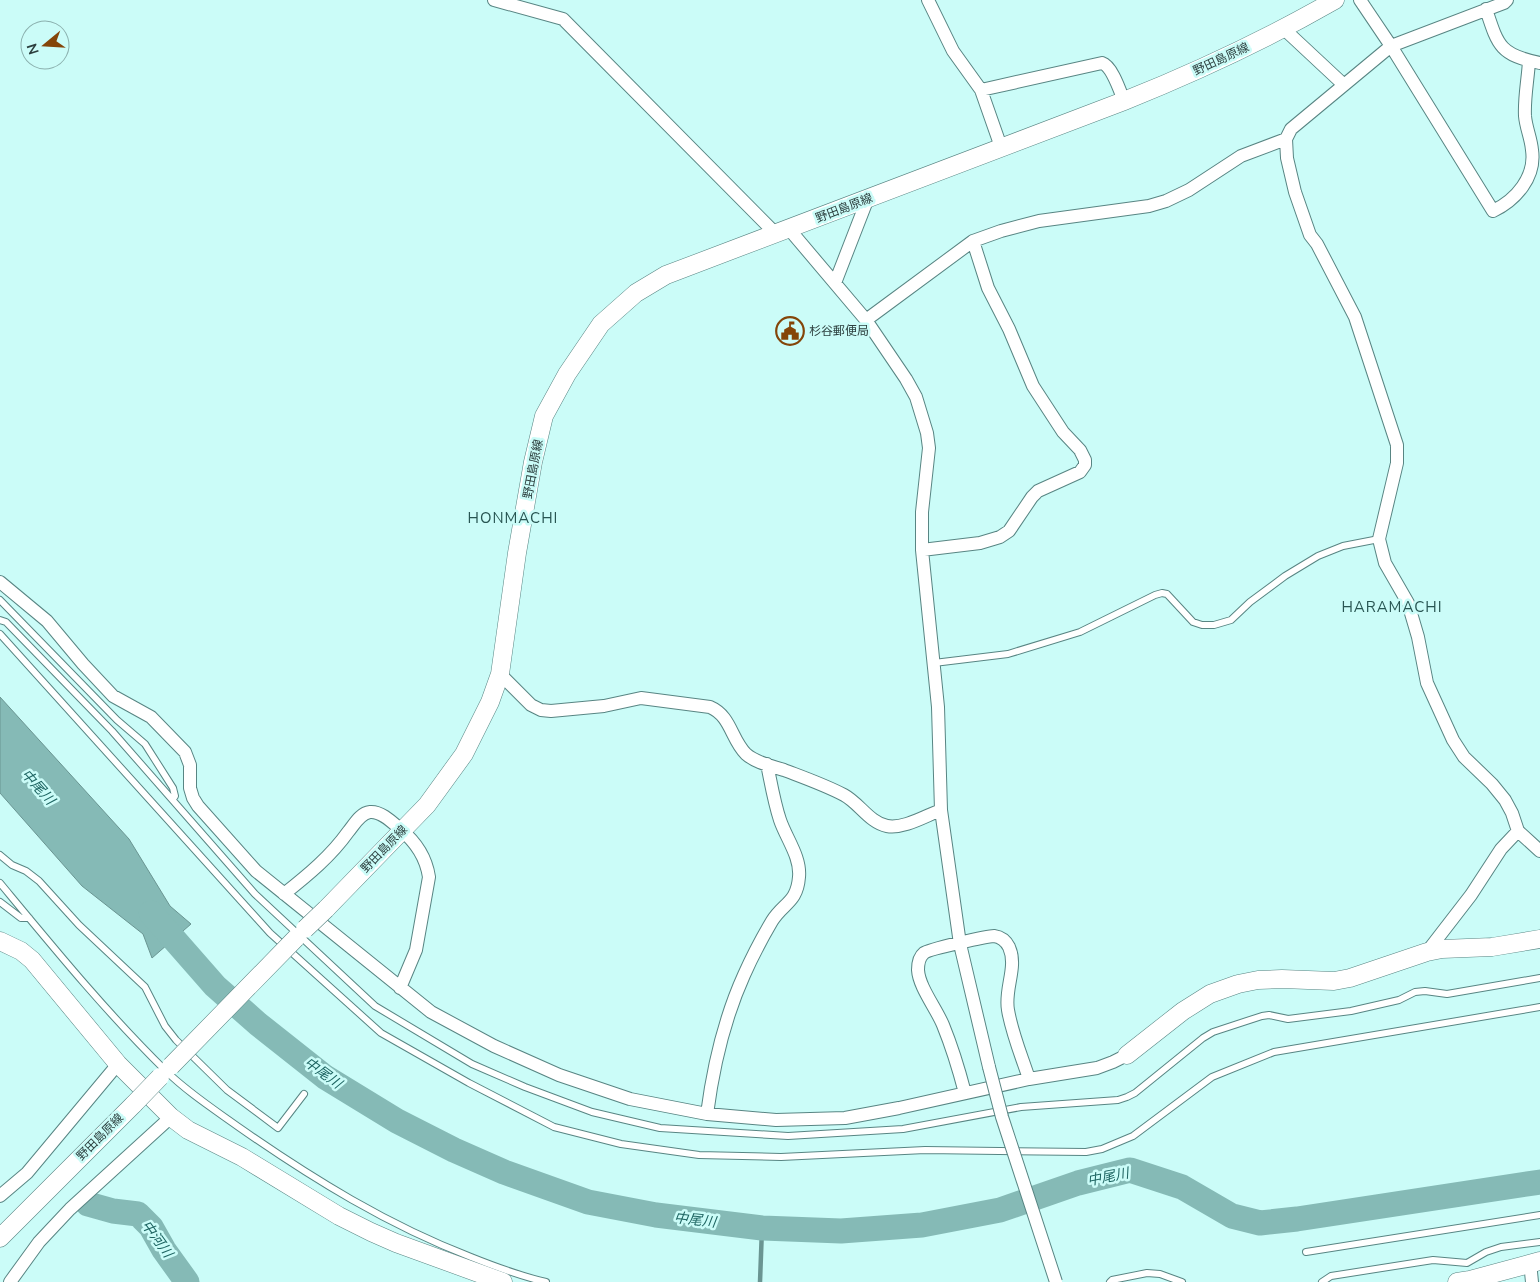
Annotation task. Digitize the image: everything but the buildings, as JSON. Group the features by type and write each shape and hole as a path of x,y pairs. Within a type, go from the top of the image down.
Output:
{"main road":[{"name":"野田島原線","path":"0,1238 166,1072 426,806 464,754 490,702 500,674 517,553 533,462 544,416 567,374 601,324 636,293 666,275 1124,101 1184,76 1284,29 1333,1"},
{"path":"1127,1055 1183,1011 1210,994 1238,984 1258,980 1282,979 1334,981 1350,978 1427,952 1492,947 1540,939"},
{"path":"0,941 21,951 32,960 118,1064 171,1117 188,1130 242,1157 339,1216 371,1232 503,1282"},
{"path":"1457,1282 1535,1262"}],"street":[{"path":"494,0 563,18 783,231 835,284 866,320 906,379 918,404 927,433 929,448 922,512 922,550 938,707 941,810 960,944 988,1067 1005,1126 1056,1282"},
{"path":"928,0 953,51 981,90 1001,147"},
{"path":"1360,0 1391,46 1493,211 1505,205 1516,196 1530,175 1533,161 1532,148 1525,114 1535,62 1507,52 1500,46 1495,38 1486,9"},
{"path":"1507,0 1391,46 1291,129 1286,139 1287,158 1293,183 1310,235 1318,244 1355,317 1397,445 1397,463 1379,539 1385,563 1408,603 1418,637 1427,683 1453,740 1464,757 1492,784 1505,800 1518,831 1540,851"},
{"path":"1284,29 1344,85"},
{"path":"981,90 1102,63 1108,67 1124,101"},
{"path":"866,320 973,241 1001,231 1039,222 1149,206 1166,201 1189,190 1241,156 1286,139"},
{"path":"835,284 868,198"},
{"path":"922,550 980,543 1000,537 1013,526 1038,491 1080,472 1085,465 1085,460 1080,450 1063,432 1034,386 1010,329 988,288 973,241"},
{"path":"0,582 48,622 82,664 113,696 151,717 185,752 190,765 192,798 256,871 431,1012 494,1046 559,1075 630,1098 707,1114 776,1120 845,1118 966,1094 1029,1079 1097,1068 1127,1055"},
{"path":"500,674 531,705 541,710 551,711 604,706 641,698 710,707 717,710 723,716 746,754 846,796 878,823 886,826 908,823 941,810"},
{"path":"707,1114 711,1083 731,1009 744,975 772,920 791,901 799,878 797,860 780,821 767,764"},
{"path":"284,894 307,876 339,845 357,820 364,815 370,812 381,814 402,830 422,852 429,877 416,950 400,988"},
{"path":"1427,952 1471,895 1501,849 1518,831"},
{"path":"966,1094 942,1024 920,980 918,972 920,958 924,953 936,948 995,936 1003,939 1008,945 1012,955 1008,1009 1029,1079"},
{"path":"0,1196 27,1173 118,1064"},
{"path":"10,1282 39,1242 70,1209 171,1117"},
{"path":"1532,1282 1535,1262"}],"lane":[{"path":"934,663 1008,654 1080,632 1162,593 1167,594 1193,622 1202,625 1214,625 1231,620 1250,602 1278,581 1318,556 1343,546 1379,539"},
{"path":"0,600 117,720 145,744 173,788 175,796 173,799"},
{"path":"0,620 6,622 112,731 255,894 375,1006 472,1064 525,1088 592,1112 660,1128 788,1136 903,1129 1021,1107 1118,1100 1136,1093 1212,1032 1262,1016 1269,1015 1288,1019 1351,1011 1399,1000 1415,992 1425,990 1447,994 1540,978"},
{"path":"0,634 270,933 382,1033 468,1083 554,1127 621,1144 699,1155 781,1157 925,1150 1086,1152 1102,1149 1133,1136 1212,1078 1274,1052 1540,1007"},
{"path":"0,855 39,881 79,925 145,987 165,1026 176,1040 227,1090 278,1128 304,1094"},
{"path":"0,883 83,981 166,1072 204,1102 310,1176 365,1208 454,1250 504,1270 546,1282"},
{"path":"0,902 21,918 29,918"},
{"path":"1306,1252 1540,1215"},
{"path":"1322,1282 1331,1276 1402,1264 1433,1260 1467,1262 1501,1247 1540,1242"},
{"path":"1110,1282 1147,1273 1160,1274 1182,1282"}],"water":[{"path":"0,697 129,839 170,906 191,924 152,958 143,934 82,886 0,793"}],"waterway":[{"name":"中尾川","path":"151,913 215,986 258,1024 325,1077 397,1121 454,1150 504,1172 588,1202 656,1215 762,1228 841,1231 922,1225 1000,1210 1078,1183 1130,1170 1182,1187 1232,1216 1260,1223 1540,1182"},
{"name":"中河川","path":"88,1204 113,1211 138,1214 151,1227 164,1250 187,1282"},
{"path":"760,1282 762,1228"}],"place":[{"name":"杉谷郵便局","path":"790,331"}],"district":[{"name":"HONMACHI","path":"513,518"},
{"name":"HARAMACHI","path":"1392,607"}]}
